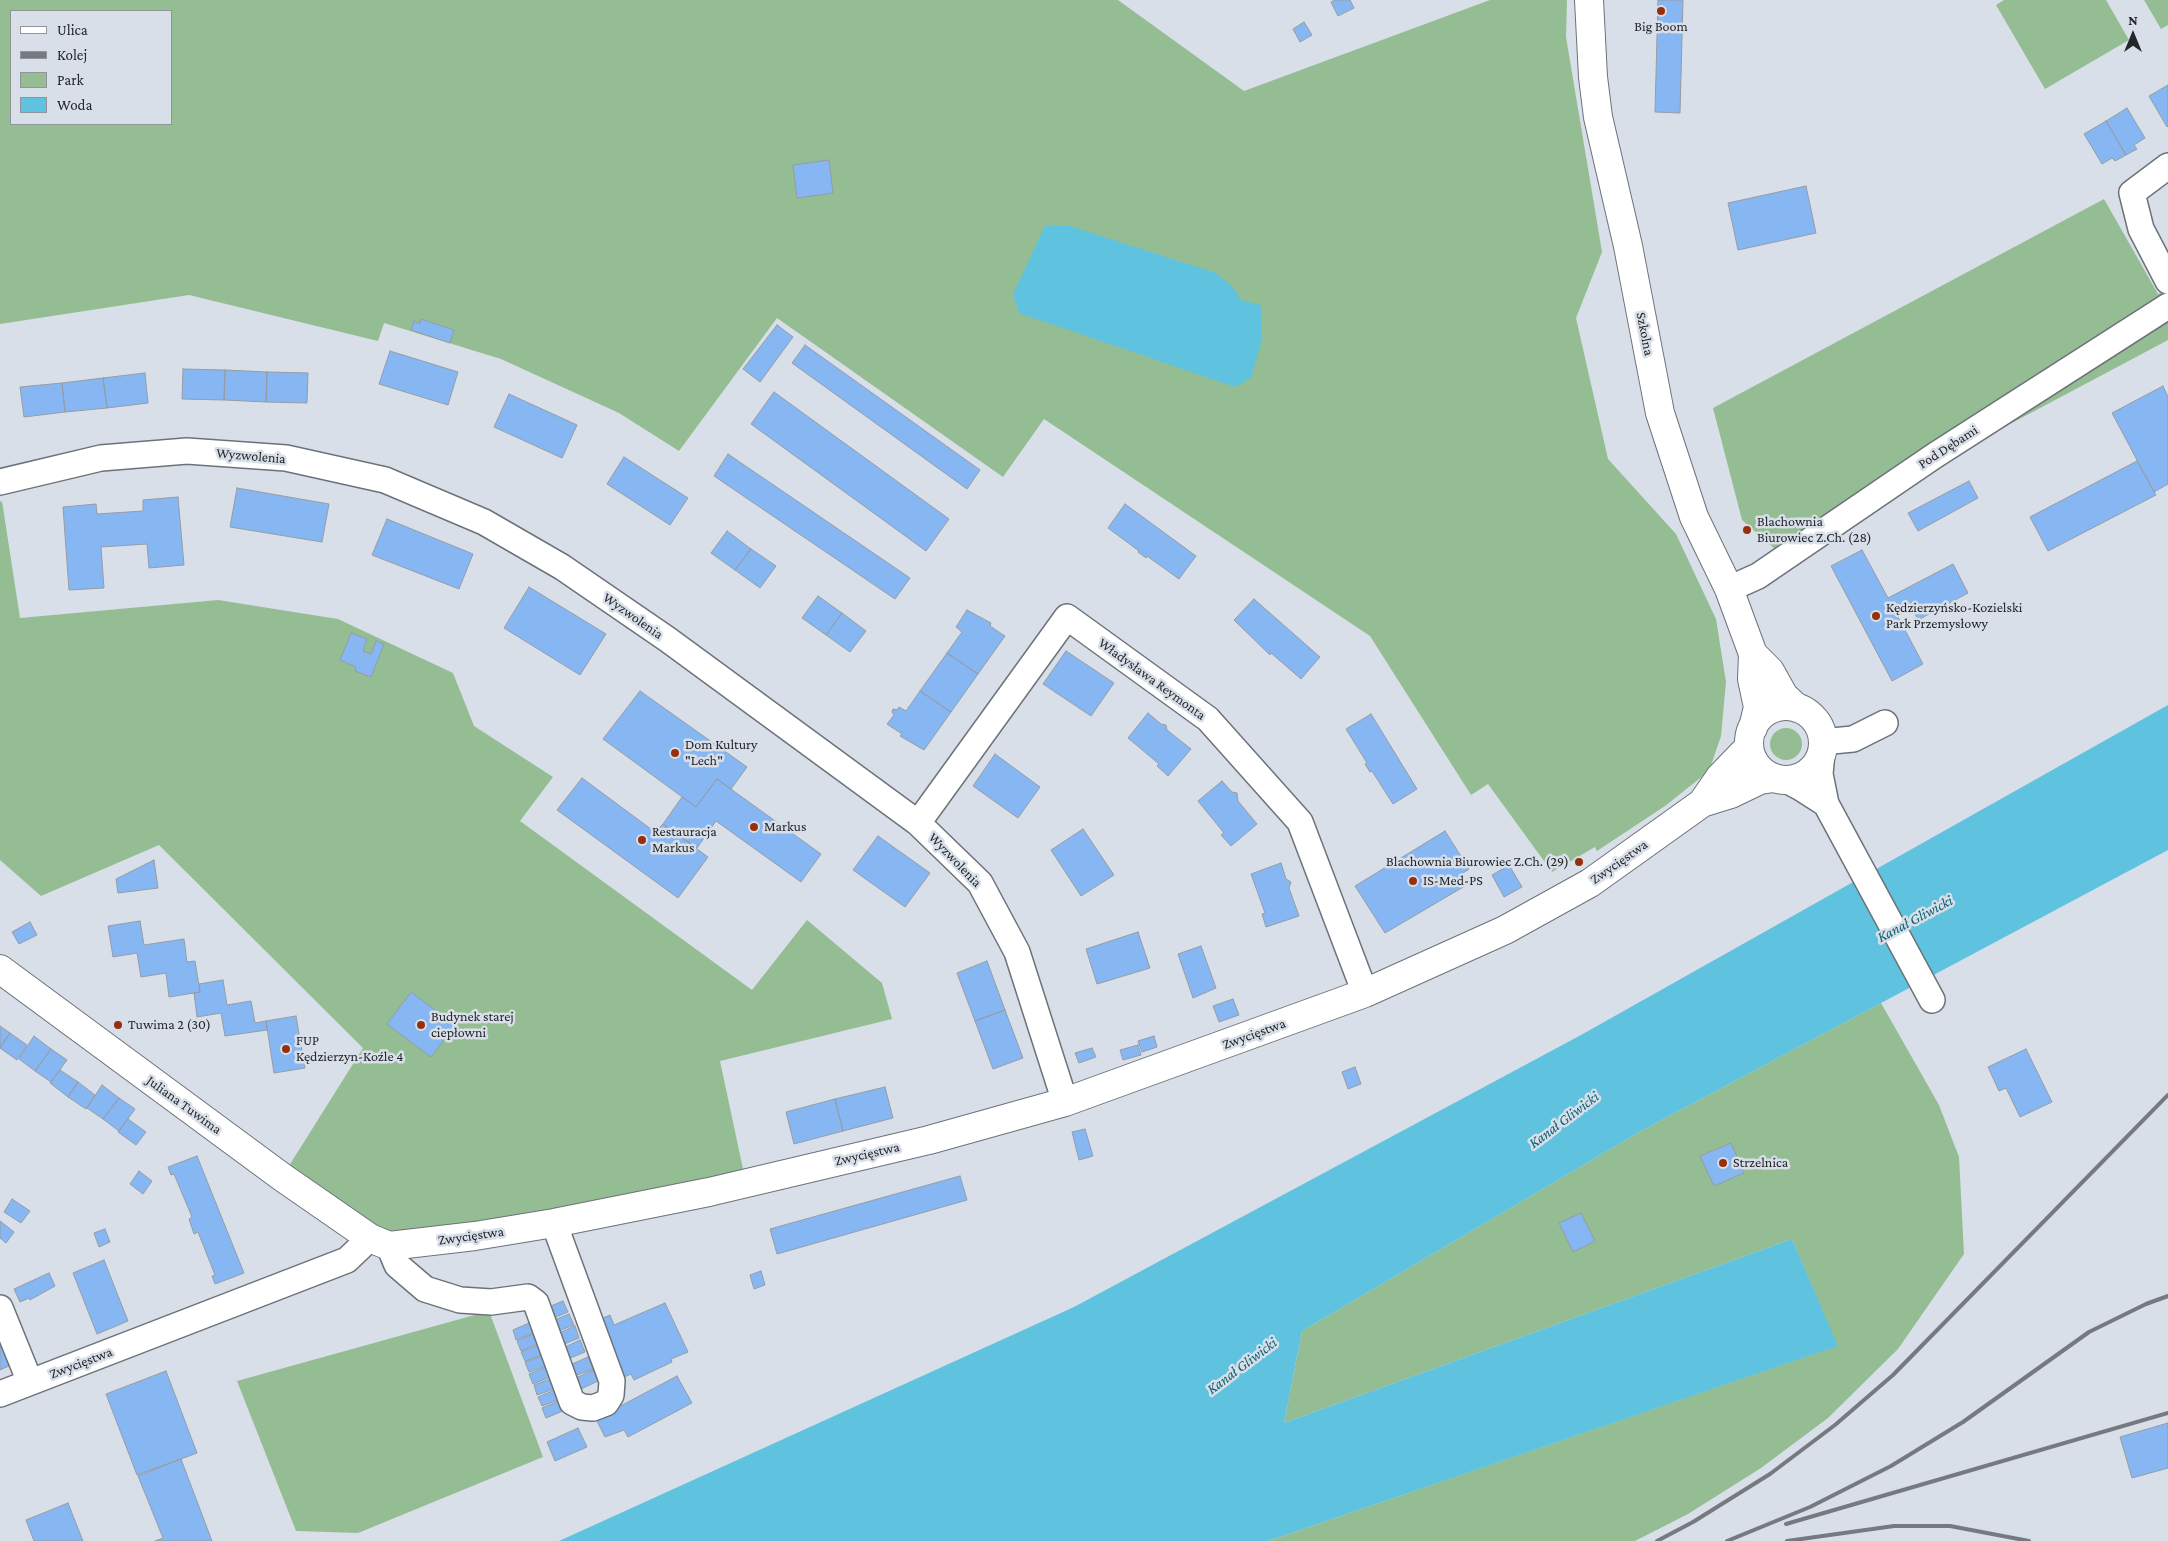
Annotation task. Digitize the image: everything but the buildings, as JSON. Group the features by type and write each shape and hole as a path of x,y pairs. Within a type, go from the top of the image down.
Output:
{"street":[{"name":"Szkolna","path":"1589,0 1593,77 1598,118 1628,246 1660,413 1694,517 1729,589 1753,654 1752,679 1758,707 1751,737"},
{"path":"2168,166 2132,193 2141,229 2168,281"},
{"name":"Pod Dębami","path":"1729,589 1758,576 1934,456 2168,306"},
{"name":"Wyzwolenia","path":"0,482 101,458 187,451 286,458 385,480 484,522 562,567 667,639 918,823 980,883 1017,952 1065,1102"},
{"name":"Władysława Reymonta","path":"918,823 1067,617 1208,719 1300,822 1364,993"},
{"name":"Szkolna","path":"1753,654 1770,671 1784,696 1797,708"},
{"path":"1826,804 1802,788 1756,766 1751,737 1767,712 1777,708 1797,708 1814,720 1822,746 1820,774 1826,804 1930,996"},
{"path":"1780,779 1798,778 1809,772 1817,763 1822,746 1832,741 1853,739 1885,723"},
{"name":"Zwycięstwa","path":"1702,804 1751,737"},
{"name":"Zwycięstwa","path":"0,1394 347,1260 380,1242 475,1236 554,1223 709,1192 929,1140 1065,1102 1364,993 1505,930 1590,883 1702,804 1731,794 1760,780 1780,779"},
{"name":"Juliana Tuwima","path":"0,969 282,1177 380,1242"},
{"path":"380,1242 397,1265 425,1289 460,1300 491,1302 528,1297 536,1303 572,1402 582,1407 593,1408 606,1403 611,1395 612,1381 554,1223"},
{"path":"0,1308 30,1382"}],"green space":[{"path":"0,0 1118,0 1244,91 1490,0 1567,0 1566,37 1602,252 1576,318 1608,459 1676,534 1716,619 1726,682 1721,736 1709,771 1665,806 1597,851 1595,847 1552,872 1488,784 1471,795 1370,636 1044,419 1003,477 777,318 679,451 619,413 501,359 384,323 378,341 189,295 0,324"},
{"path":"2004,0 2106,0 2129,40 2045,89 1996,5"},
{"path":"2144,0 2168,0 2168,25 2161,29"},
{"path":"2104,199 2158,294 2168,289 2168,340 1775,549 1742,520 1713,408"},
{"path":"2,501 20,618 218,600 338,619 453,673 474,726 553,777 520,821 752,990 807,920 882,983 892,1019 720,1061 746,1183 389,1246 282,1177 363,1048 159,845 41,896 0,860 0,502"},
{"path":"1786,728 1792,729 1797,733 1801,738 1801,750 1797,755 1792,759 1786,760 1780,759 1775,755 1771,750 1770,744 1771,738 1775,733 1780,729"},
{"path":"1881,1003 1939,1105 1959,1157 1964,1254 1898,1349 1828,1418 1761,1468 1688,1514 1635,1541 1268,1541 1837,1346 1792,1239 1284,1423 1302,1331 1641,1131"},
{"path":"489,1311 543,1457 358,1533 296,1531 237,1381"}],"water":[{"path":"1067,225 1216,273 1233,287 1241,300 1261,305 1262,340 1251,378 1235,387 1019,313 1013,294 1045,226"},
{"name":"Kanał Gliwicki","path":"2168,705 2168,850 1641,1131 1302,1331 1284,1423 1792,1239 1838,1346 1268,1541 559,1541 1074,1307 1581,1035"}],"railway":[{"path":"1657,1541 1693,1522 1770,1474 1835,1425 1893,1375 2168,1095"},
{"path":"1727,1541 1810,1507 1891,1466 1963,1422 2089,1332 2146,1304 2168,1296"},
{"path":"1786,1524 2168,1413"},
{"path":"1787,1541 1894,1526 1950,1526 2029,1541"}],"place":[{"name":"Big Boom","path":"1661,11"},
{"name":"Blachownia Biurowiec Z.Ch. (28)","path":"1747,530"},
{"name":"Kędzierzyńsko-Kozielski Park Przemysłowy","path":"1876,616"},
{"name":"Dom Kultury \"Lech\"","path":"675,753"},
{"name":"Markus","path":"754,827"},
{"name":"Restauracja Markus","path":"642,840"},
{"name":"Blachownia Biurowiec Z.Ch. (29)","path":"1579,862"},
{"name":"IS-Med-PS","path":"1413,881"},
{"name":"Tuwima 2 (30)","path":"118,1025"},
{"name":"Budynek starej ciepłowni","path":"421,1025"},
{"name":"FUP Kędzierzyn-Koźle 4","path":"286,1049"},
{"name":"Strzelnica","path":"1723,1163"}]}
